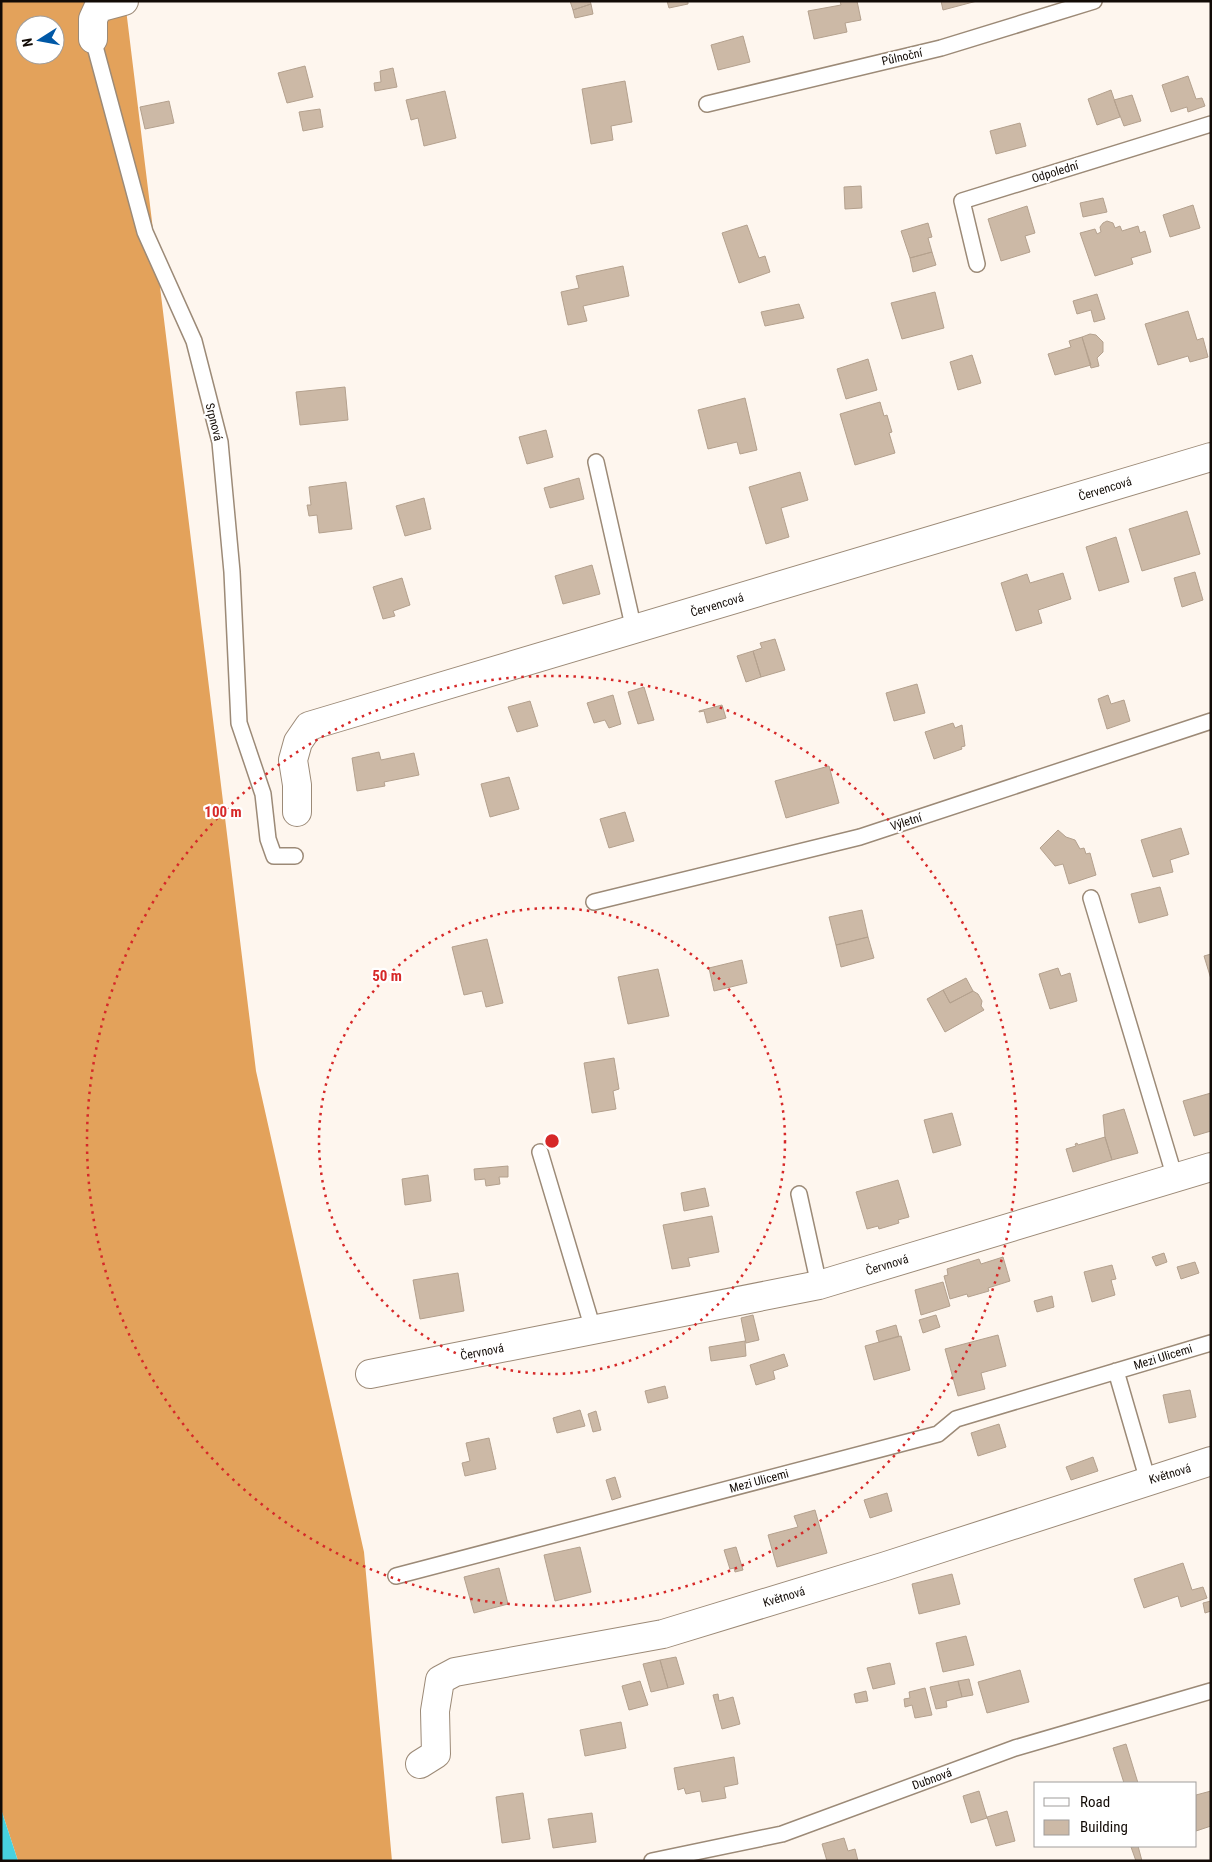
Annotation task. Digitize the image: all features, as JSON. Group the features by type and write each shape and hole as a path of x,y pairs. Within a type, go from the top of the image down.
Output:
{"street":[{"name":"Srpnová","path":"93,39 92,18 98,8 124,1"},
{"name":"Červencová","path":"297,812 297,785 293,760 298,742 309,726 1211,458"},
{"name":"Červnová","path":"370,1374 819,1286 1211,1167"},
{"name":"Květnová","path":"420,1764 436,1754 435,1711 440,1680 455,1672 663,1634 886,1566 1211,1461"}],"lane":[{"name":"Půlnoční","path":"707,104 941,48 1094,1"},
{"name":"Srpnová","path":"93,39 145,232 194,341 220,442 232,572 239,723 263,794 268,839 274,856 295,856"},
{"name":"Odpolední","path":"977,264 962,201 1211,124"},
{"path":"596,462 634,630"},
{"name":"Výletní","path":"594,902 860,837 1211,721"},
{"path":"1091,898 1175,1178"},
{"path":"540,1152 593,1329"},
{"path":"799,1194 819,1286"},
{"name":"Mezi Ulicemi","path":"396,1576 938,1434 956,1419 1211,1343"},
{"path":"1116,1371 1148,1481"},
{"name":"Dubnová","path":"652,1861 782,1834 1015,1748 1211,1691"}],"shaded area":[{"path":"1,1 125,1 256,1071 364,1552 392,1861 18,1861 1,1809"}],"water":[{"path":"1,1809 18,1861 1,1861"}],"building":[{"path":"570,1 590,1 591,4 573,10"},
{"path":"667,1 688,1 688,4 669,8"},
{"path":"840,1 857,1 861,20 845,23 847,32 814,39 808,11 841,5"},
{"path":"941,1 977,1 943,10"},
{"path":"591,4 593,14 575,18 573,10"},
{"path":"743,36 750,62 718,70 711,45"},
{"path":"305,66 313,97 287,103 278,73"},
{"path":"393,68 397,87 375,91 374,83 381,82 380,71"},
{"path":"1188,76 1196,99 1202,98 1205,106 1188,112 1187,107 1171,112 1162,85"},
{"path":"625,81 632,122 611,126 613,140 591,144 582,89"},
{"path":"1111,90 1120,117 1097,125 1088,99"},
{"path":"445,91 456,138 424,146 418,118 411,120 406,100"},
{"path":"1132,95 1141,121 1124,126 1114,100"},
{"path":"169,101 174,123 145,129 140,107"},
{"path":"320,109 323,127 303,131 299,112"},
{"path":"1020,123 1026,146 996,154 990,131"},
{"path":"861,186 862,208 845,209 844,187"},
{"path":"1103,198 1107,212 1083,217 1080,203"},
{"path":"1193,205 1200,228 1170,237 1163,215"},
{"path":"1027,206 1035,233 1025,236 1030,252 1001,261 988,219"},
{"path":"1107,221 1113,223 1115,228 1120,226 1122,231 1138,226 1140,233 1145,231 1151,252 1131,258 1133,264 1095,276 1080,233 1095,229 1097,234 1101,232 1100,227 1103,223"},
{"path":"928,223 932,237 928,238 932,252 910,258 901,231"},
{"path":"747,225 759,258 765,256 770,272 739,283 722,233"},
{"path":"932,252 936,265 913,272 910,258"},
{"path":"623,266 629,296 583,306 587,321 568,325 561,292 579,288 576,276"},
{"path":"935,292 944,328 902,339 891,303"},
{"path":"1097,294 1105,319 1094,322 1091,310 1077,314 1073,301"},
{"path":"799,304 804,318 765,326 761,312"},
{"path":"1188,311 1197,340 1203,338 1208,357 1190,362 1188,356 1158,365 1145,324"},
{"path":"1090,334 1096,335 1103,342 1103,352 1097,358 1099,366 1091,368 1082,337"},
{"path":"1082,337 1091,365 1055,375 1048,354 1071,347 1069,341"},
{"path":"972,355 981,383 958,390 950,362"},
{"path":"868,359 877,390 846,399 837,369"},
{"path":"345,387 348,420 300,425 296,392"},
{"path":"745,398 757,450 740,454 737,442 708,449 698,410"},
{"path":"880,402 884,416 887,415 892,432 889,433 895,453 855,465 840,414"},
{"path":"546,430 553,457 527,464 519,437"},
{"path":"800,472 808,500 781,508 789,537 766,544 749,487"},
{"path":"579,478 584,499 550,508 544,488"},
{"path":"346,482 352,529 319,533 317,515 309,516 307,505 311,505 309,487"},
{"path":"424,498 431,529 405,536 396,506"},
{"path":"1187,511 1200,554 1142,571 1129,529"},
{"path":"1116,537 1129,582 1099,591 1086,547"},
{"path":"592,565 600,594 563,604 555,576"},
{"path":"1195,572 1203,600 1182,607 1174,578"},
{"path":"1063,573 1071,599 1038,610 1042,623 1016,631 1001,583 1027,574 1030,583"},
{"path":"402,578 410,605 393,611 395,616 383,619 373,587"},
{"path":"775,639 785,670 761,677 753,651 762,648 760,643"},
{"path":"753,651 761,677 746,682 737,656"},
{"path":"917,684 925,713 894,721 886,693"},
{"path":"644,687 654,720 638,724 628,692"},
{"path":"613,695 621,724 609,728 605,720 594,723 587,703"},
{"path":"1108,695 1111,704 1124,700 1130,721 1107,729 1098,699"},
{"path":"530,701 538,726 517,732 508,707"},
{"path":"722,705 726,718 707,723 704,711 699,712 699,711"},
{"path":"953,723 955,728 962,725 965,746 961,747 962,749 934,759 925,732"},
{"path":"379,752 381,760 414,753 419,775 384,782 385,786 357,791 352,758"},
{"path":"829,766 839,803 786,818 775,781"},
{"path":"509,777 519,809 490,817 481,784"},
{"path":"625,812 634,841 609,848 600,819"},
{"path":"1181,828 1189,854 1170,860 1173,872 1153,877 1141,840"},
{"path":"1058,830 1066,837 1075,840 1080,849 1084,848 1086,854 1090,853 1096,875 1069,884 1063,864 1055,866 1040,848"},
{"path":"1160,887 1168,915 1139,923 1131,894"},
{"path":"862,910 868,937 836,945 829,917"},
{"path":"868,937 874,958 841,967 836,945"},
{"path":"487,939 503,1003 486,1007 482,991 464,995 452,947"},
{"path":"1211,954 1211,979 1204,956"},
{"path":"742,960 747,983 714,991 709,968"},
{"path":"1058,968 1061,976 1070,973 1077,1001 1050,1009 1039,974"},
{"path":"658,969 669,1016 628,1024 618,977"},
{"path":"966,978 973,991 950,1003 943,990"},
{"path":"943,990 950,1003 973,991 978,994 984,1010 945,1032 927,999"},
{"path":"614,1058 619,1089 613,1091 616,1109 592,1113 584,1063"},
{"path":"1211,1093 1211,1131 1194,1136 1183,1101"},
{"path":"1124,1109 1138,1153 1112,1160 1105,1137 1103,1115"},
{"path":"952,1113 961,1145 933,1153 924,1120"},
{"path":"1105,1137 1112,1160 1073,1172 1066,1149 1076,1146 1075,1144 1077,1143 1078,1145"},
{"path":"508,1166 508,1177 499,1177 500,1184 486,1186 485,1179 475,1180 474,1169"},
{"path":"428,1175 431,1201 405,1205 402,1179"},
{"path":"898,1180 909,1217 898,1220 899,1223 879,1229 878,1226 867,1229 856,1192"},
{"path":"705,1188 709,1206 684,1211 681,1193"},
{"path":"712,1216 719,1252 688,1258 690,1266 672,1269 663,1225"},
{"path":"1164,1253 1167,1262 1156,1266 1152,1257"},
{"path":"1003,1257 1010,1281 988,1288 989,1291 968,1297 967,1294 950,1299 944,1276 948,1275 947,1269 979,1259 981,1264"},
{"path":"1195,1262 1199,1273 1181,1279 1177,1267"},
{"path":"1112,1265 1116,1279 1111,1280 1115,1295 1092,1302 1084,1272"},
{"path":"458,1273 464,1311 420,1319 413,1280"},
{"path":"943,1282 950,1306 921,1315 915,1290"},
{"path":"1052,1296 1054,1307 1037,1312 1034,1301"},
{"path":"753,1315 759,1340 746,1343 741,1318"},
{"path":"936,1315 940,1327 923,1333 919,1320"},
{"path":"896,1325 899,1336 879,1342 876,1331"},
{"path":"998,1335 1006,1366 981,1373 985,1389 958,1396 945,1349"},
{"path":"901,1336 910,1370 874,1380 865,1346"},
{"path":"745,1341 746,1356 711,1361 709,1347"},
{"path":"784,1354 788,1366 773,1371 775,1379 756,1385 750,1365"},
{"path":"665,1386 668,1398 648,1403 645,1391"},
{"path":"1190,1390 1196,1417 1169,1423 1163,1395"},
{"path":"580,1410 585,1426 557,1433 553,1418"},
{"path":"596,1411 601,1430 593,1432 588,1414"},
{"path":"999,1424 1006,1447 978,1456 971,1433"},
{"path":"489,1438 496,1469 465,1476 462,1463 470,1461 466,1443"},
{"path":"1093,1457 1098,1471 1071,1480 1066,1467"},
{"path":"615,1477 621,1497 612,1500 606,1480"},
{"path":"887,1493 892,1511 870,1518 864,1500"},
{"path":"815,1510 827,1553 777,1567 768,1535 798,1527 794,1516"},
{"path":"580,1547 591,1592 555,1601 544,1555"},
{"path":"736,1547 743,1570 735,1572 734,1568 730,1569 724,1550"},
{"path":"1183,1563 1192,1590 1203,1587 1207,1598 1181,1607 1178,1596 1144,1608 1134,1579"},
{"path":"499,1568 508,1604 474,1613 464,1577"},
{"path":"952,1574 960,1604 919,1614 912,1584"},
{"path":"1211,1601 1211,1611 1205,1613 1203,1603"},
{"path":"966,1636 974,1665 943,1672 936,1643"},
{"path":"676,1657 684,1684 668,1688 660,1660"},
{"path":"660,1660 668,1688 651,1692 643,1664"},
{"path":"890,1663 895,1684 873,1689 867,1668"},
{"path":"1020,1670 1029,1702 987,1713 978,1682"},
{"path":"969,1679 973,1695 962,1697 958,1681"},
{"path":"640,1681 648,1705 629,1710 622,1686"},
{"path":"958,1681 962,1697 946,1701 947,1707 936,1709 930,1687"},
{"path":"925,1688 932,1715 915,1718 912,1705 905,1707 904,1699 910,1698 909,1692"},
{"path":"866,1691 868,1701 856,1703 854,1694"},
{"path":"718,1694 719,1701 733,1697 740,1724 722,1729 713,1695"},
{"path":"621,1722 626,1748 585,1756 580,1730"},
{"path":"1126,1744 1138,1782 1124,1782 1113,1748"},
{"path":"734,1757 738,1784 724,1787 726,1798 702,1802 700,1791 686,1794 684,1788 678,1790 674,1768"},
{"path":"979,1791 987,1818 971,1823 963,1796"},
{"path":"1211,1791 1211,1826 1197,1831 1197,1795"},
{"path":"523,1793 530,1839 502,1843 496,1797"},
{"path":"1007,1811 1015,1841 996,1846 987,1817"},
{"path":"592,1813 596,1842 553,1848 548,1819"},
{"path":"844,1838 848,1851 855,1849 858,1861 827,1861 822,1844"},
{"path":"1131,1847 1138,1847 1142,1861 1136,1861"}]}
